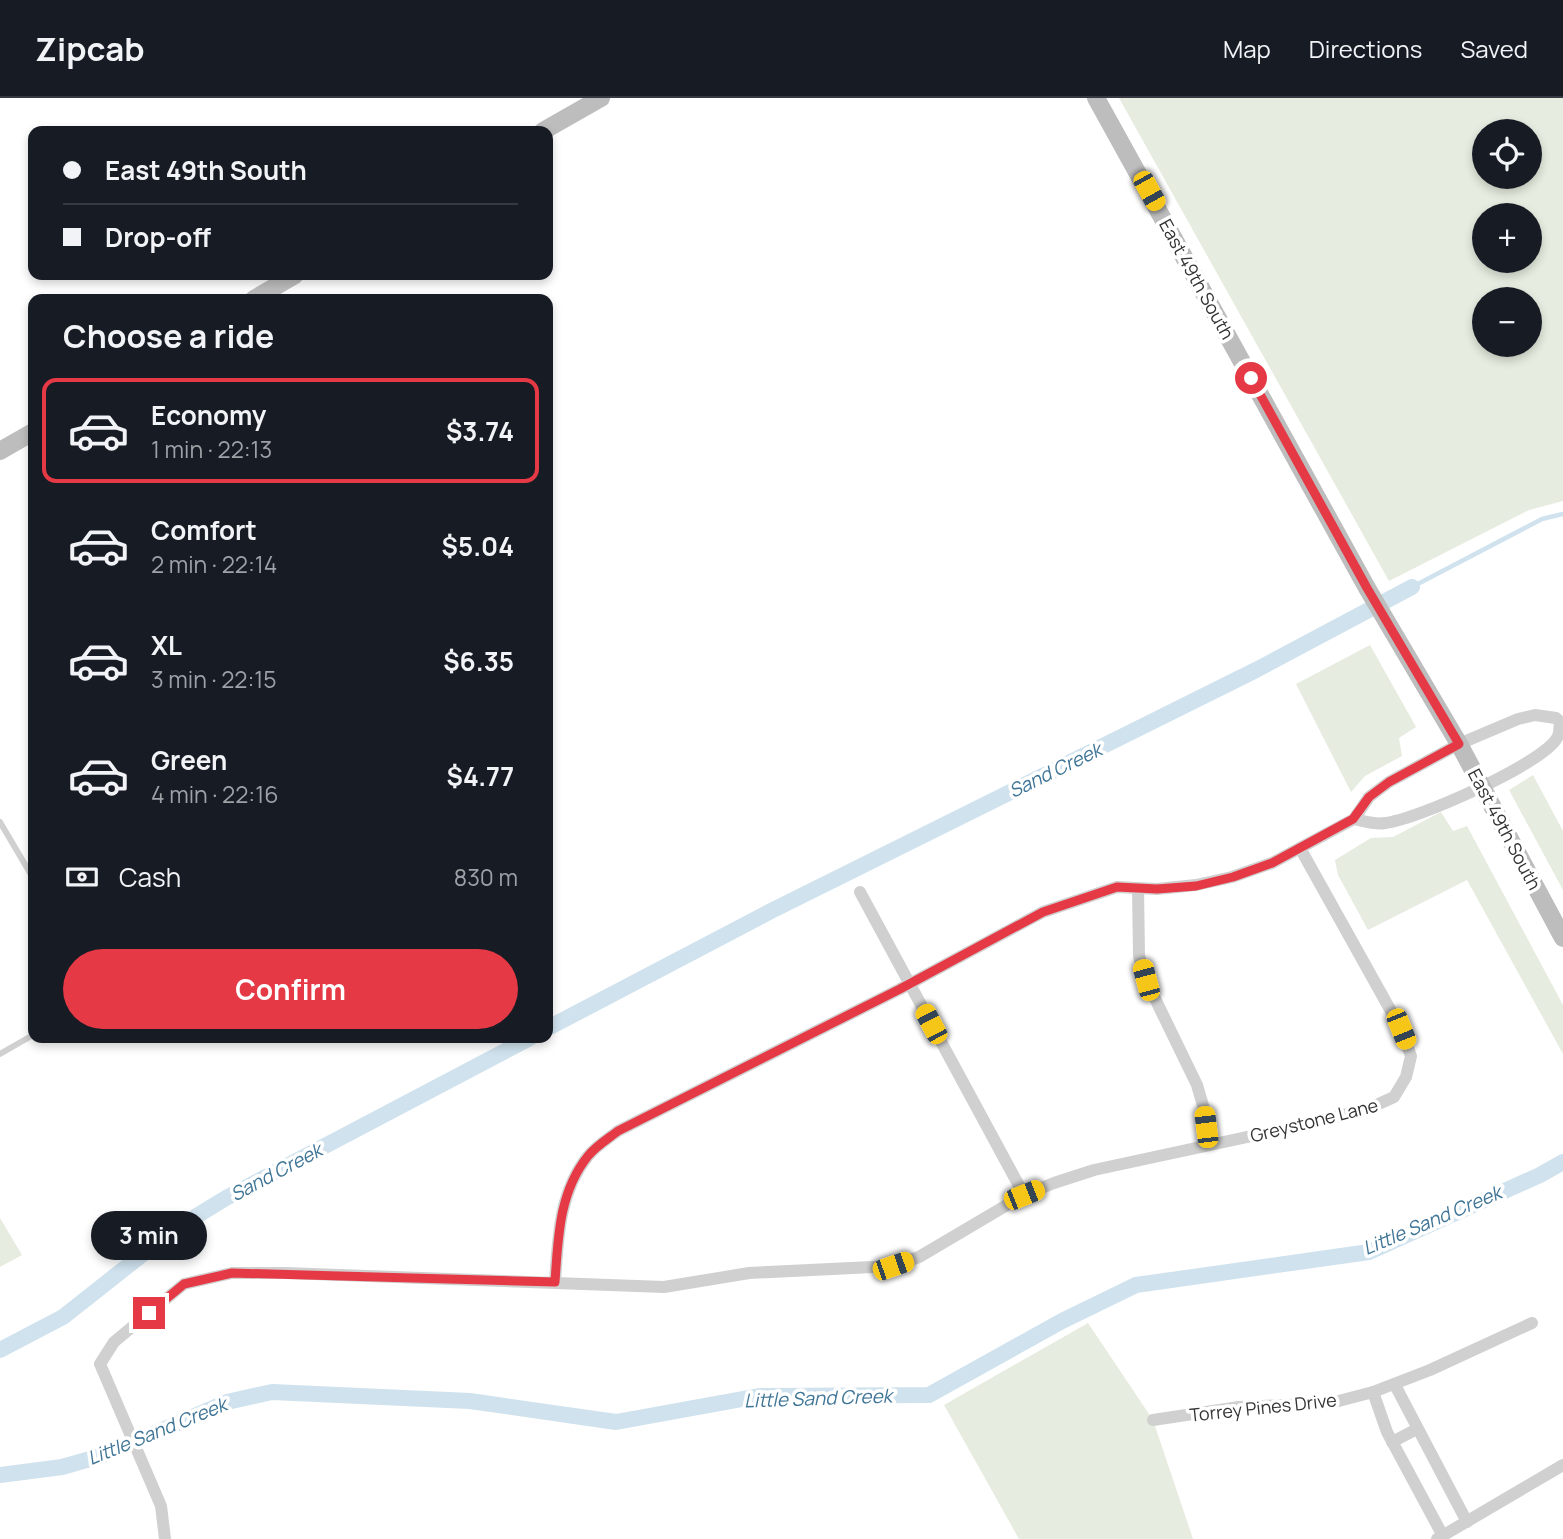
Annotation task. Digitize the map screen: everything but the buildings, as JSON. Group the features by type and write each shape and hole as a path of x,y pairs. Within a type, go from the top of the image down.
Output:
{"street":[{"path":"552,126 601,98"},
{"name":"East 49th South","path":"1096,98 1367,588 1459,744 1563,938"},
{"path":"263,294 286,280"},
{"path":"0,452 28,435"},
{"path":"555,1282 557,1242 567,1190 589,1154 618,1131 783,1049 1043,912 1117,887 1157,889 1196,886 1233,877 1272,863 1353,819 1369,797 1389,782 1459,744 1535,715 1561,721 1558,737 1550,746 1520,767 1482,787 1401,820 1382,824 1353,819"},
{"name":"Greystone Lane","path":"165,1539 161,1506 100,1364 114,1342 184,1284 232,1273 664,1287 749,1273 893,1266 919,1257 1024,1195 1094,1170 1321,1121 1372,1107 1394,1097 1406,1077 1411,1056 1401,1029 1300,848"},
{"path":"1138,888 1139,956 1146,980 1197,1085 1208,1145"},
{"path":"860,892 1024,1195"},
{"name":"Torrey Pines Drive","path":"1153,1420 1239,1408 1331,1403 1395,1385 1532,1323"},
{"path":"1395,1385 1467,1522"},
{"path":"1373,1392 1392,1442 1440,1537 1563,1465"},
{"path":"1392,1442 1417,1429"}],"lane":[{"path":"0,822 28,870"},
{"path":"0,1054 28,1038"}],"shaded area":[{"path":"1119,98 1563,98 1563,501 1529,510 1389,581"},
{"path":"1370,645 1416,727 1399,738 1402,756 1365,776 1351,792 1296,684"},
{"path":"1533,775 1563,831 1563,890 1509,790"},
{"path":"1441,812 1453,831 1467,826 1563,1005 1563,1054 1467,880 1368,930 1338,875 1335,860 1371,838 1393,837"},
{"path":"0,1218 22,1255 0,1267"},
{"path":"1088,1323 1153,1420 1193,1539 1019,1539 944,1405"}],"waterway":[{"name":"Sand Creek","path":"1412,587 1542,519 1563,514"},
{"name":"Sand Creek","path":"553,1025 773,910 1256,670 1412,587"},
{"name":"Sand Creek","path":"0,1350 63,1317 172,1231 226,1198 520,1043"},
{"name":"Little Sand Creek","path":"0,1475 62,1467 104,1455 227,1402 272,1392 470,1401 616,1422 759,1396 929,1395 1062,1321 1136,1285 1369,1252 1540,1175 1563,1162"}],"route":[{"path":"149,1313 184,1284 232,1273 555,1282 557,1242 567,1190 589,1154 618,1131 900,989 1043,912 1117,887 1157,889 1196,886 1233,877 1272,863 1353,819 1369,797 1389,782 1459,744 1389,627 1251,378"}]}
